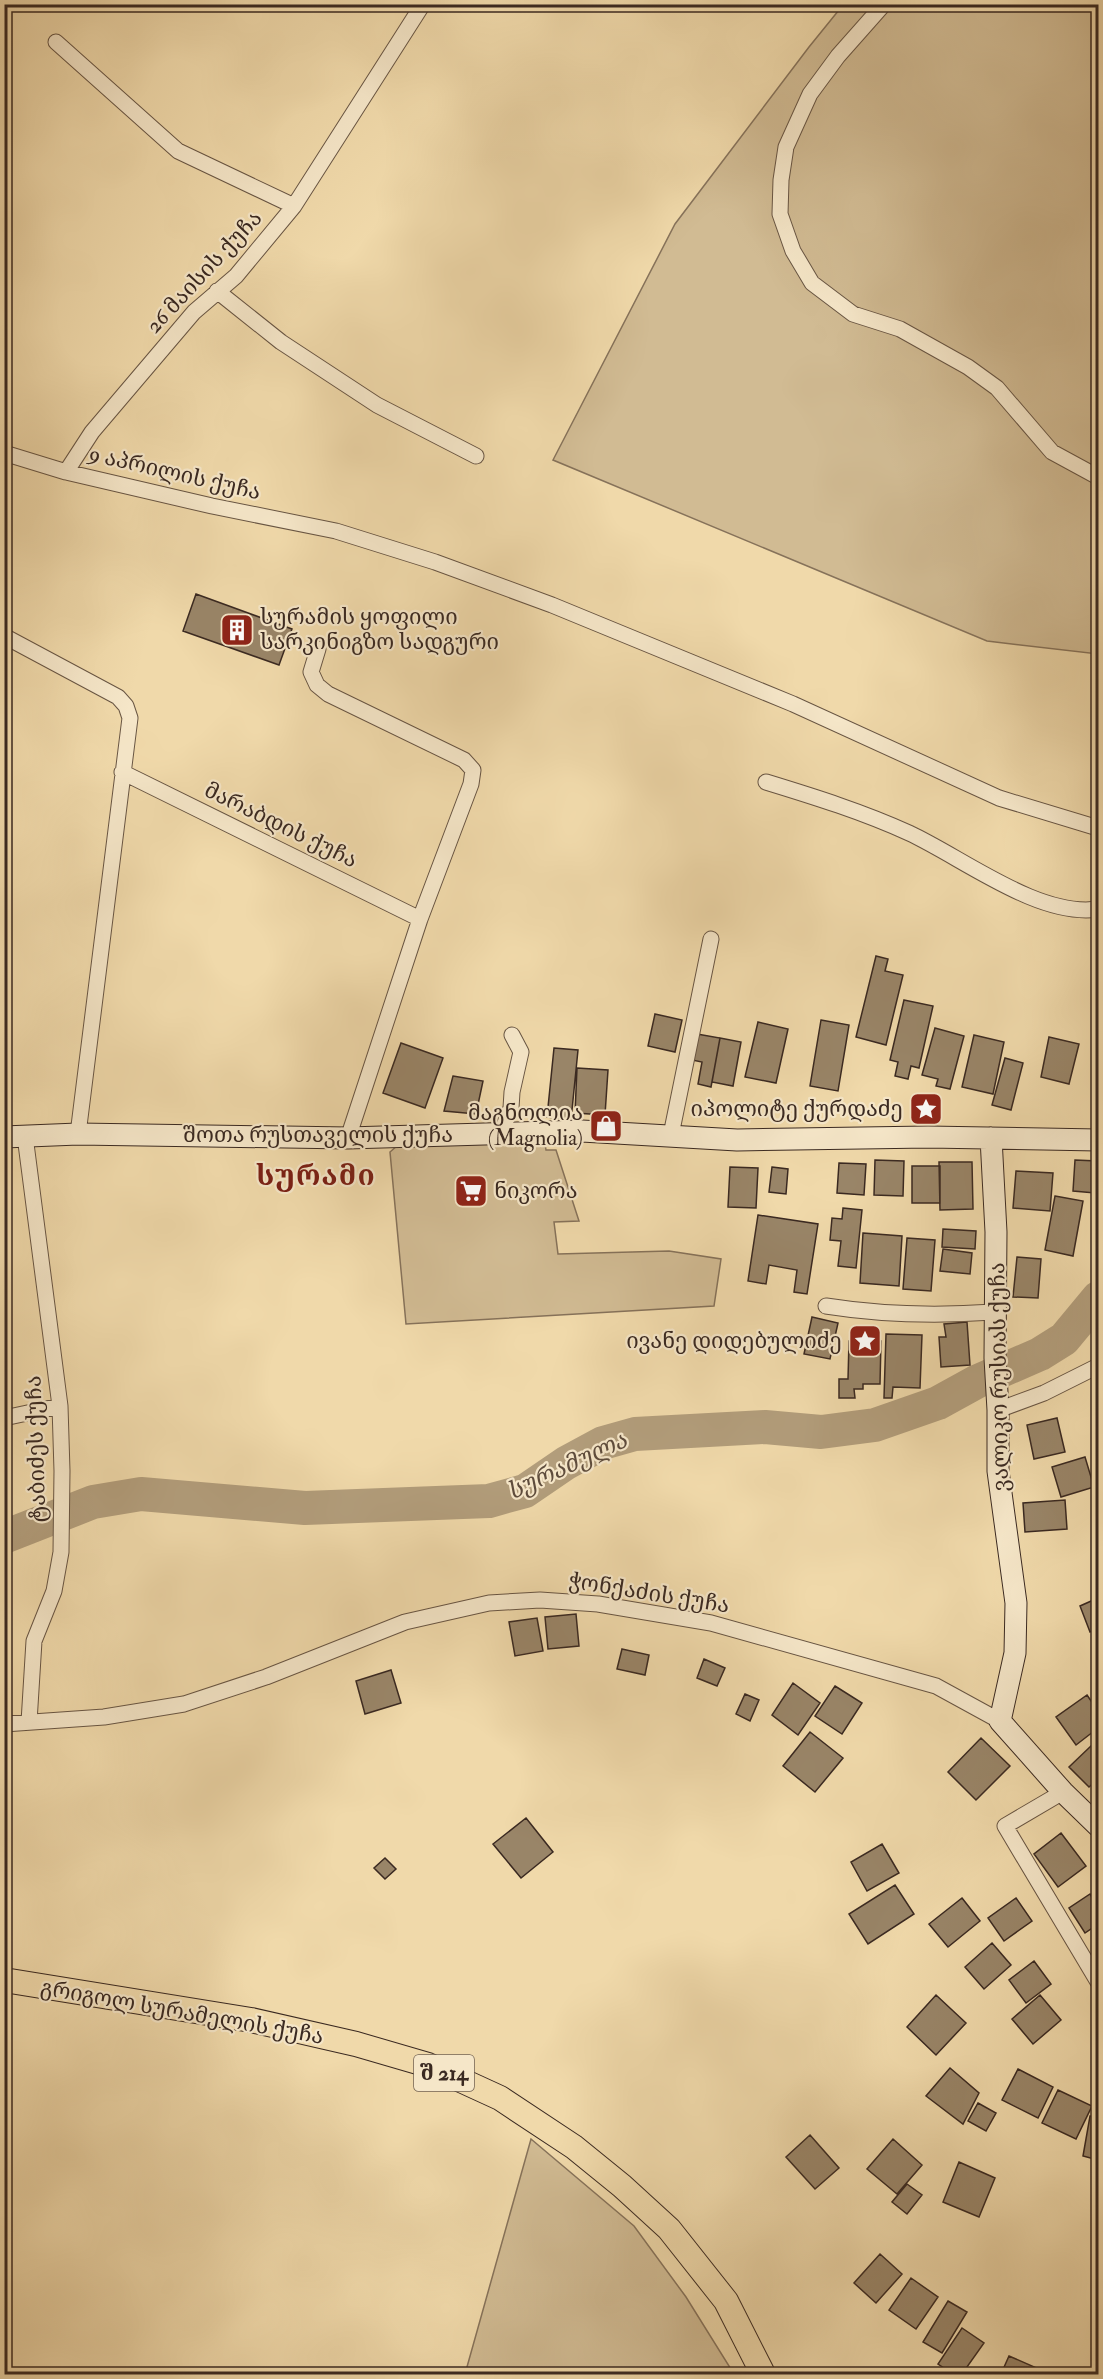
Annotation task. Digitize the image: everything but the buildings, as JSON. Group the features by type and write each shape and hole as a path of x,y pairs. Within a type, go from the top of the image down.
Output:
{"main road":[{"name":"გრიგოლ სურამელის ქუჩა","path":"4,1980 251,2019 428,2065 500,2098 574,2147 622,2186 669,2229 726,2301 763,2374"}],"street":[{"name":"26 მაისის ქუჩა","path":"66,472 77,452 121,397 194,312 236,276 294,206 423,4"},
{"path":"884,4 838,56 810,94 786,147 781,180 780,214 793,251 812,283 854,314 900,329 968,368 997,388 1052,452 1098,477"},
{"path":"56,42 177,151 294,206"},
{"path":"218,291 281,342 377,405 476,456"},
{"name":"9 აპრილის ქუჩა","path":"4,453 66,472 212,506 336,531 435,562 552,605 793,704 999,798 1098,828"},
{"path":"4,636 118,697 126,706 130,718 78,1134"},
{"path":"318,649 311,672 317,685 328,694 464,760 473,771 471,784 420,919 348,1138"},
{"name":"მარაბდის ქუჩა","path":"122,772 420,919"},
{"path":"766,782 847,807 910,833 1031,898 1082,912 1098,909"},
{"path":"671,1135 711,939"},
{"path":"501,1133 511,1108 512,1092 521,1052 512,1035"},
{"name":"შოთა რუსთაველის ქუჩა","path":"15,1136 78,1134 348,1138 582,1131 737,1140 991,1138 1098,1140"},
{"name":"ტაბიძეს ქუჩა","path":"15,1136 60,1406 62,1471 61,1552 54,1591 34,1641 29,1722"},
{"name":"ვალიკო რუსიას ქუჩა","path":"991,1138 996,1232 994,1358 998,1406 998,1471 1016,1603 1015,1653 1000,1722"},
{"path":"826,1306 874,1313 943,1315 994,1312"},
{"path":"998,1406 1044,1394 1098,1366"},
{"path":"4,1418 60,1406"},
{"name":"ჭონქაძის ქუჩა","path":"4,1724 104,1717 184,1704 266,1677 405,1622 489,1603 540,1600 598,1604 711,1623 936,1686 1000,1722"},
{"path":"1000,1722 1063,1792 1098,1826"},
{"path":"1063,1792 1005,1826 1098,1982"}],"shaded area":[{"path":"843,5 1098,5 1098,654 987,641 553,460 675,224"},
{"path":"543,1132 546,1150 556,1150 579,1221 554,1222 558,1254 669,1251 721,1259 714,1306 406,1324 390,1152 405,1139"},
{"path":"531,2139 634,2226 686,2297 734,2374 465,2374"}],"waterway":[{"name":"სურამულა","path":"4,1537 93,1502 141,1494 305,1508 489,1501 525,1491 566,1463 603,1443 635,1434 765,1427 821,1432 875,1425 938,1403 978,1381 1040,1354 1064,1339 1098,1298"}],"place":[{"name":"სურამის ყოფილი სარკინიგზო სადგური","path":"237,630"},
{"name":"იპოლიტე ქურდაძე","path":"926,1109"},
{"name":"მაგნოლია (Magnolia)","path":"606,1126"},
{"name":"ნიკორა","path":"471,1191"},
{"name":"ივანე დიდებულიძე","path":"865,1341"}],"district":[{"name":"სურამი","path":"316,1176"}]}
